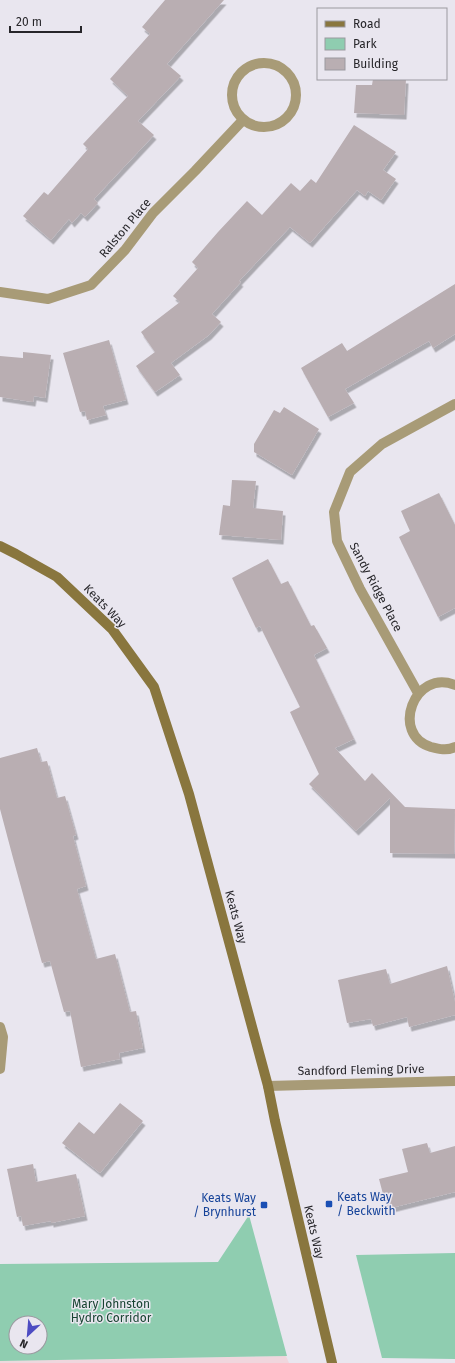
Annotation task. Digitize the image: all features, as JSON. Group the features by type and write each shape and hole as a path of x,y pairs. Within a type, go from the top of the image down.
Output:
{"street":[{"path":"260,63 272,64 284,70 293,82 296,91 295,102 289,116 280,123 267,127 256,127 243,120 237,113 232,102 232,91 235,80 243,70 253,64 260,63"},
{"name":"Ralston Place","path":"0,292 48,299 91,285 125,250 153,212 195,171 243,120"},
{"name":"Sandy Ridge Place","path":"418,693 360,589 340,548 337,541 334,512 350,472 382,444 455,404"},
{"name":"Keats Way","path":"0,546 57,576 112,629 154,687 189,794 268,1086 332,1363"},
{"path":"455,685 443,683 431,685 418,693 412,702 409,719 412,730 418,739 428,746 440,750 455,747"},
{"path":"0,1027 2,1037 0,1069"},
{"name":"Sandford Fleming Drive","path":"268,1086 455,1081"}],"shaded area":[{"path":"286,1356 289,1363 0,1363 0,1361"}],"green space":[{"name":"Mary Johnston Hydro Corridor","path":"249,1215 287,1356 0,1361 0,1264 218,1262"},
{"path":"455,1253 455,1359 382,1358 356,1255"}],"building":[{"path":"165,0 224,0 167,64 181,76 138,121 154,135 94,199 98,203 85,217 81,213 72,223 69,219 51,240 23,216 44,192 48,195 88,149 83,144 128,96 110,79 150,34 142,27"},
{"path":"373,80 406,80 404,115 354,113 356,85 372,85"},
{"path":"354,125 396,152 383,170 396,179 381,200 368,191 365,196 357,190 310,243 290,227 239,281 241,282 212,314 221,322 209,335 171,363 180,375 155,392 136,366 155,352 141,332 180,302 173,296 198,268 192,262 247,201 262,215 291,183 300,191 311,179 316,183"},
{"path":"455,284 455,334 433,348 429,341 345,389 354,403 328,417 301,368 342,343 347,351"},
{"path":"109,340 126,400 103,406 106,415 87,420 85,411 80,412 63,353"},
{"path":"23,352 51,355 45,398 34,396 33,402 0,397 0,356 23,358"},
{"path":"284,407 319,429 292,475 254,452 254,444 274,410 280,413"},
{"path":"232,480 256,481 253,508 283,511 281,540 219,535 223,505 230,506"},
{"path":"439,493 455,525 455,608 438,617 399,537 410,531 401,511"},
{"path":"268,559 281,584 288,581 311,626 314,625 327,648 314,655 354,739 335,748 365,781 372,773 405,807 455,809 454,854 390,853 390,798 356,831 309,784 319,774 290,712 300,707 260,626 256,628 232,578"},
{"path":"37,748 41,762 47,761 57,798 65,796 76,835 73,836 86,886 77,889 96,959 115,954 130,1012 136,1011 143,1048 119,1053 120,1059 81,1067 70,1011 64,1012 50,961 42,963 0,809 0,758"},
{"path":"447,966 455,1002 455,1015 409,1027 407,1017 373,1026 371,1019 347,1023 338,980 386,969 390,984"},
{"path":"120,1103 143,1121 100,1173 62,1143 79,1122 94,1134"},
{"path":"427,1143 430,1153 455,1146 455,1192 387,1209 379,1179 408,1172 402,1149"},
{"path":"33,1164 36,1182 76,1174 85,1216 51,1223 51,1221 23,1226 21,1216 17,1217 7,1169"}],"place":[{"name":"Keats Way / Beckwith","path":"329,1204"},
{"name":"Keats Way / Brynhurst","path":"264,1205"}]}
